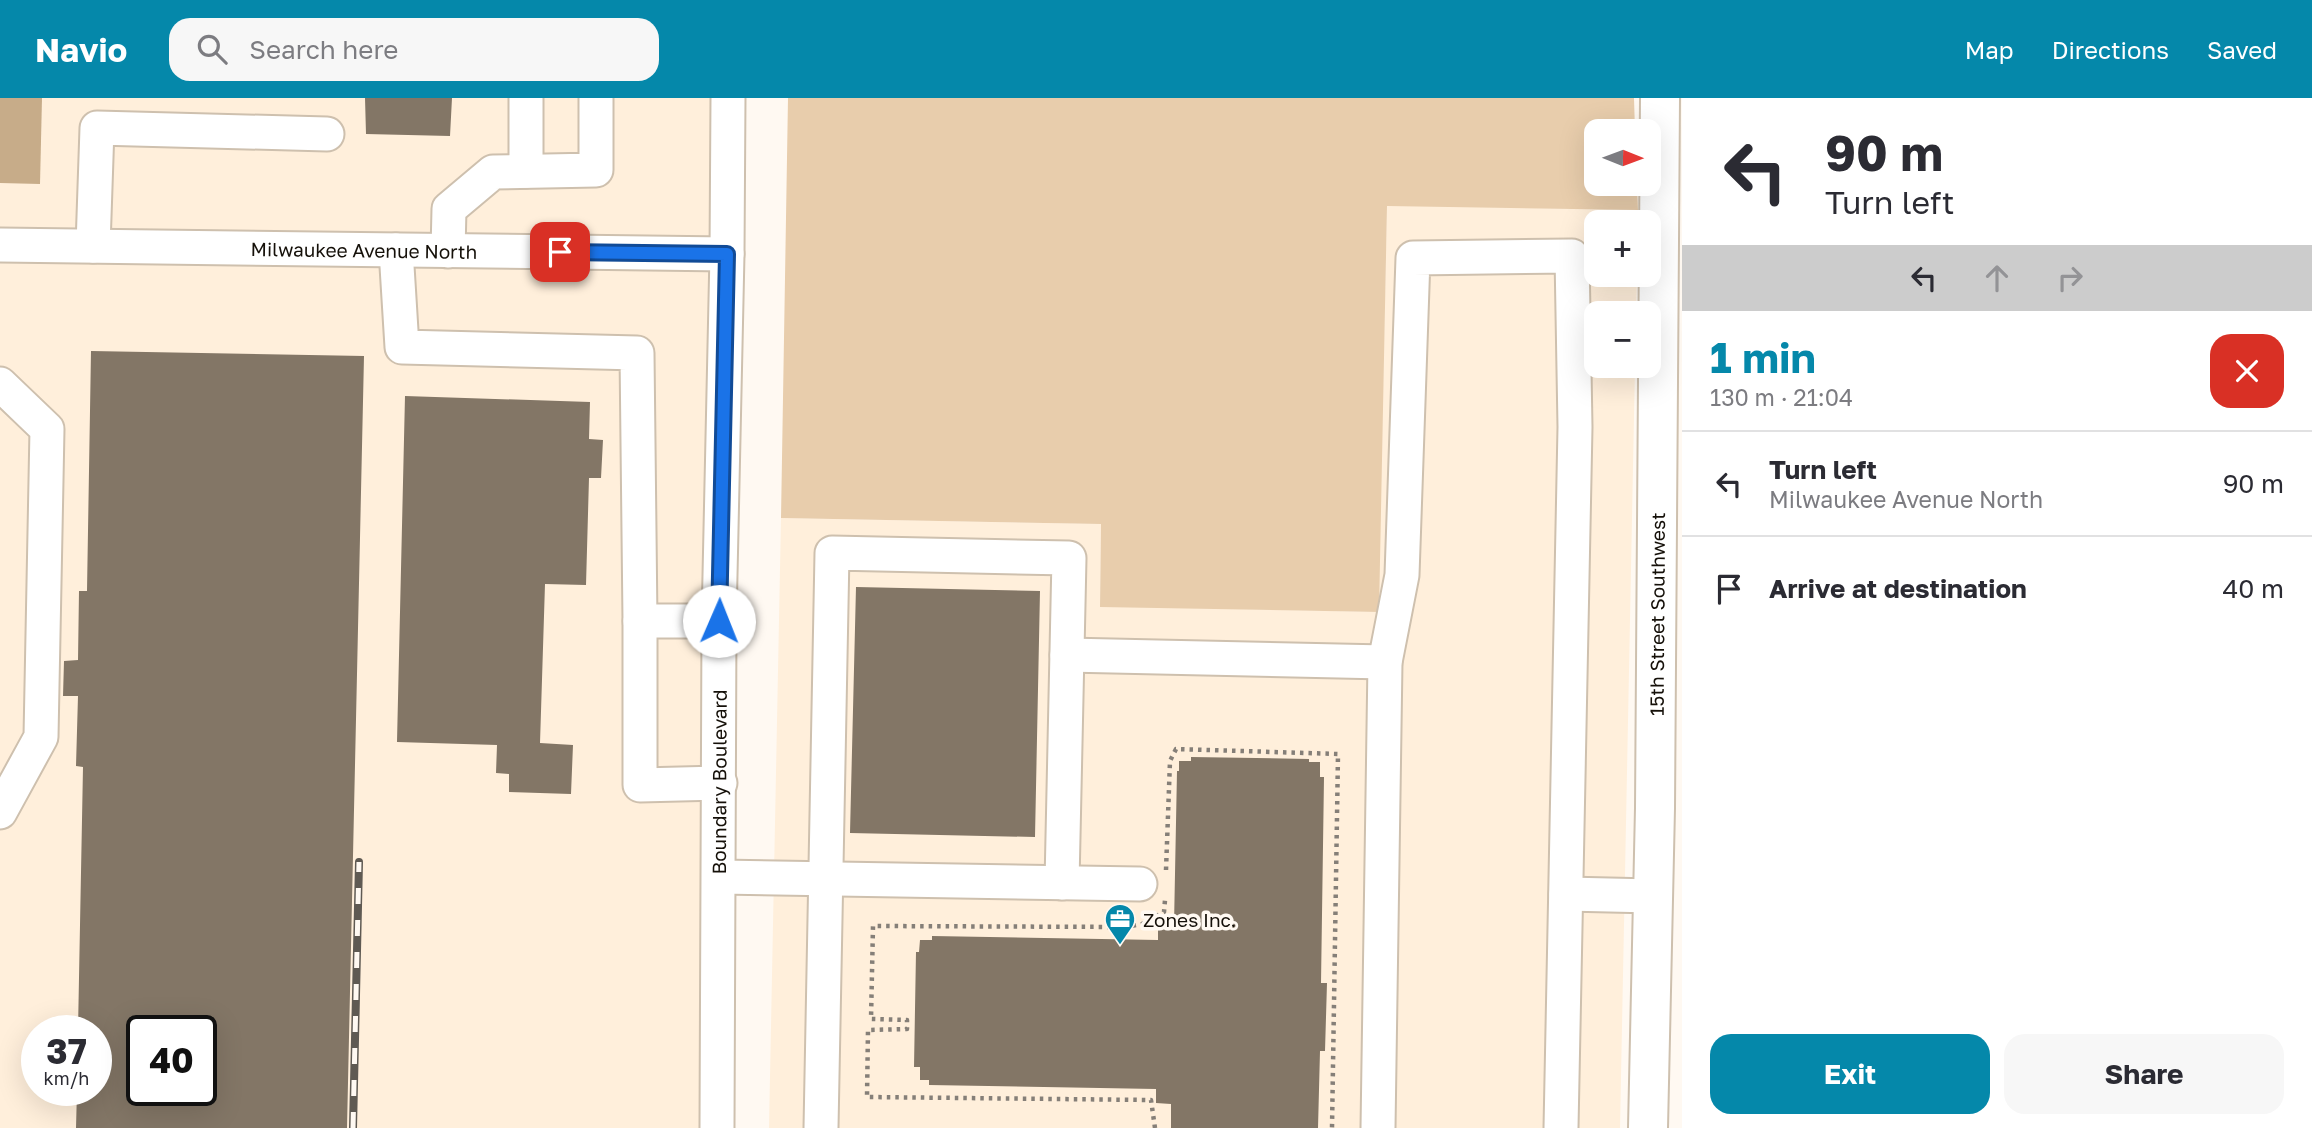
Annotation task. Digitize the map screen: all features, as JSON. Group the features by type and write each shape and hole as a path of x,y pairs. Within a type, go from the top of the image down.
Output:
{"main road":[{"name":"15th Street Southwest","path":"1648,1128 1653,896 1660,98"}],"street":[{"path":"526,98 526,171"},
{"path":"448,251 449,209 493,172 596,170 596,98"},
{"name":"Boundary Boulevard","path":"717,1128 719,621 727,254 727,98"},
{"path":"93,246 97,128 327,134"},
{"name":"Milwaukee Avenue North","path":"0,245 727,254"},
{"path":"396,250 402,347 637,353 640,785 720,783"},
{"path":"1378,1128 1385,662 1402,575 1413,258 1572,256 1575,427 1561,1128"},
{"path":"0,384 47,429 41,737 0,812"},
{"path":"821,1128 832,553 1069,558 1062,883"},
{"path":"640,621 719,621"},
{"path":"1067,655 1385,662"},
{"path":"720,877 1157,884"},
{"path":"1566,894 1653,896"}],"path":[{"path":"1156,1128 1151,1100 867,1097 868,1030 907,1029 907,1020 871,1019 873,926 1126,927 1152,920 1164,912 1157,884 1170,761 1176,749 1338,754 1332,1128"}],"shaded area":[{"path":"0,98 727,98 712,1128 0,1128"},
{"path":"0,98 42,98 40,184 0,183"},
{"path":"788,98 1634,98 1635,119 1584,119 1584,196 1637,196 1638,210 1387,206 1379,612 1100,607 1101,524 781,518"},
{"path":"1387,205 1638,210 1584,210 1584,287 1637,287 1636,301 1584,301 1584,378 1635,378 1620,1128 769,1128 781,518 1101,524 1100,606 1378,612"}],"building":[{"path":"365,98 452,98 450,136 366,134"},
{"path":"91,351 364,356 347,1128 76,1128 77,1106 112,1106 112,1015 78,1015 83,767 76,766 78,696 63,696 64,661 78,660 79,591 87,591"},
{"path":"405,396 590,402 589,439 603,440 601,478 589,478 586,585 545,584 540,743 573,745 571,794 509,792 509,774 496,773 497,745 397,742"},
{"path":"856,587 1040,591 1035,837 850,833"},
{"name":"Zones Inc.","path":"1191,757 1309,759 1309,762 1320,762 1320,777 1324,777 1321,983 1327,983 1325,1051 1320,1051 1318,1128 1171,1128 1171,1104 1156,1103 1156,1089 929,1085 929,1080 920,1080 920,1067 914,1067 916,952 919,952 920,940 932,940 932,936 1158,940 1158,924 1174,925 1177,771 1179,761 1191,761"}],"railway":[{"path":"353,1128 359,862"}],"place":[{"name":"Zones Inc.","path":"1120,946"}],"route":[{"path":"560,252 727,254 719,621"}]}
